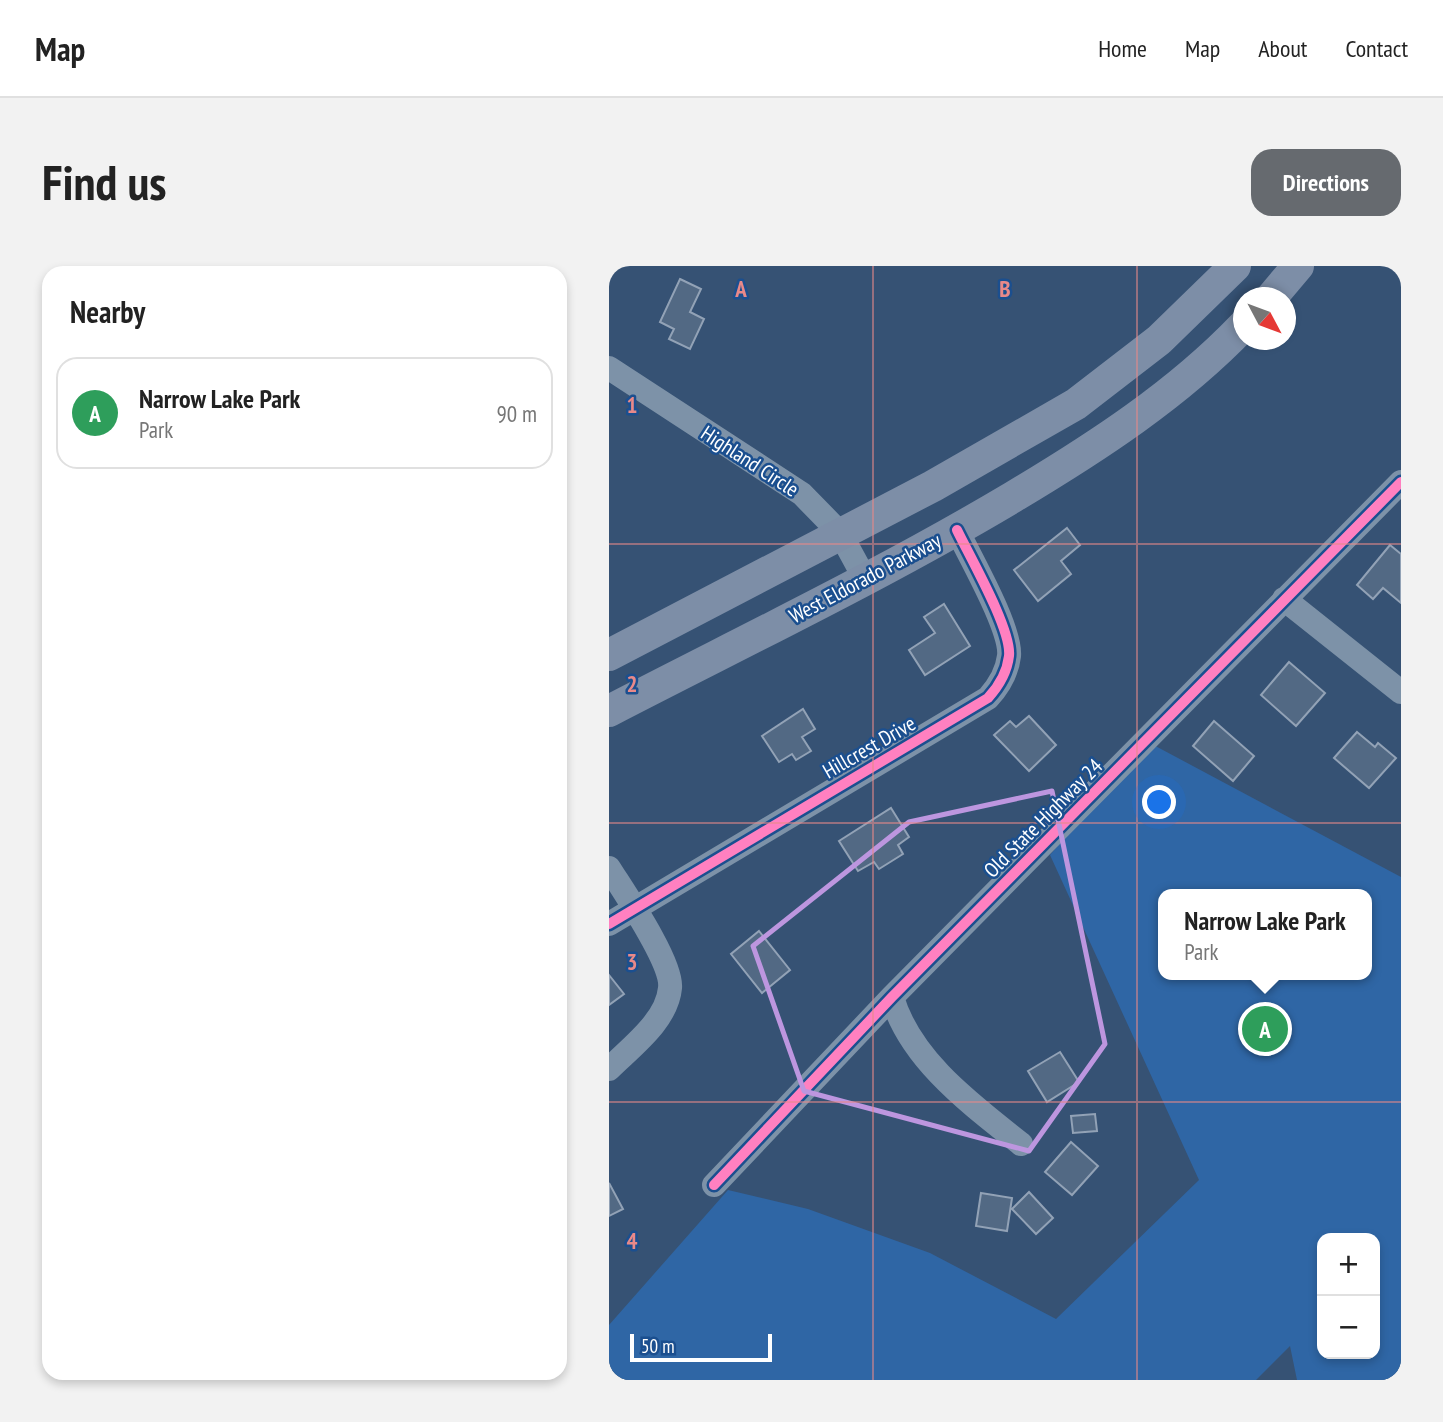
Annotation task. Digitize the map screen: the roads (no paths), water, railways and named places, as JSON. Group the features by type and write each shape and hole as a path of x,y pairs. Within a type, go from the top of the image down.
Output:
{"main road":[{"path":"609,655 933,486 1076,404 1159,340 1235,266"},
{"path":"1280,287 1298,266"},
{"name":"West Eldorado Parkway","path":"609,711 957,530 1088,452 1173,390 1233,336"}],"street":[{"name":"Highland Circle","path":"609,368 802,494 840,533 865,579"},
{"name":"Old State Highway 24","path":"715,1185 892,997 1401,482"},
{"name":"Hillcrest Drive","path":"609,924 988,698 1002,682 1009,654 1006,634 957,530"},
{"path":"1284,599 1401,692"},
{"path":"609,868 665,964 671,986 653,1026 609,1069"},
{"path":"892,997 898,1019 936,1070 1021,1144"}],"place":[{"name":"Narrow Lake Park","path":"1265,1029"}]}
